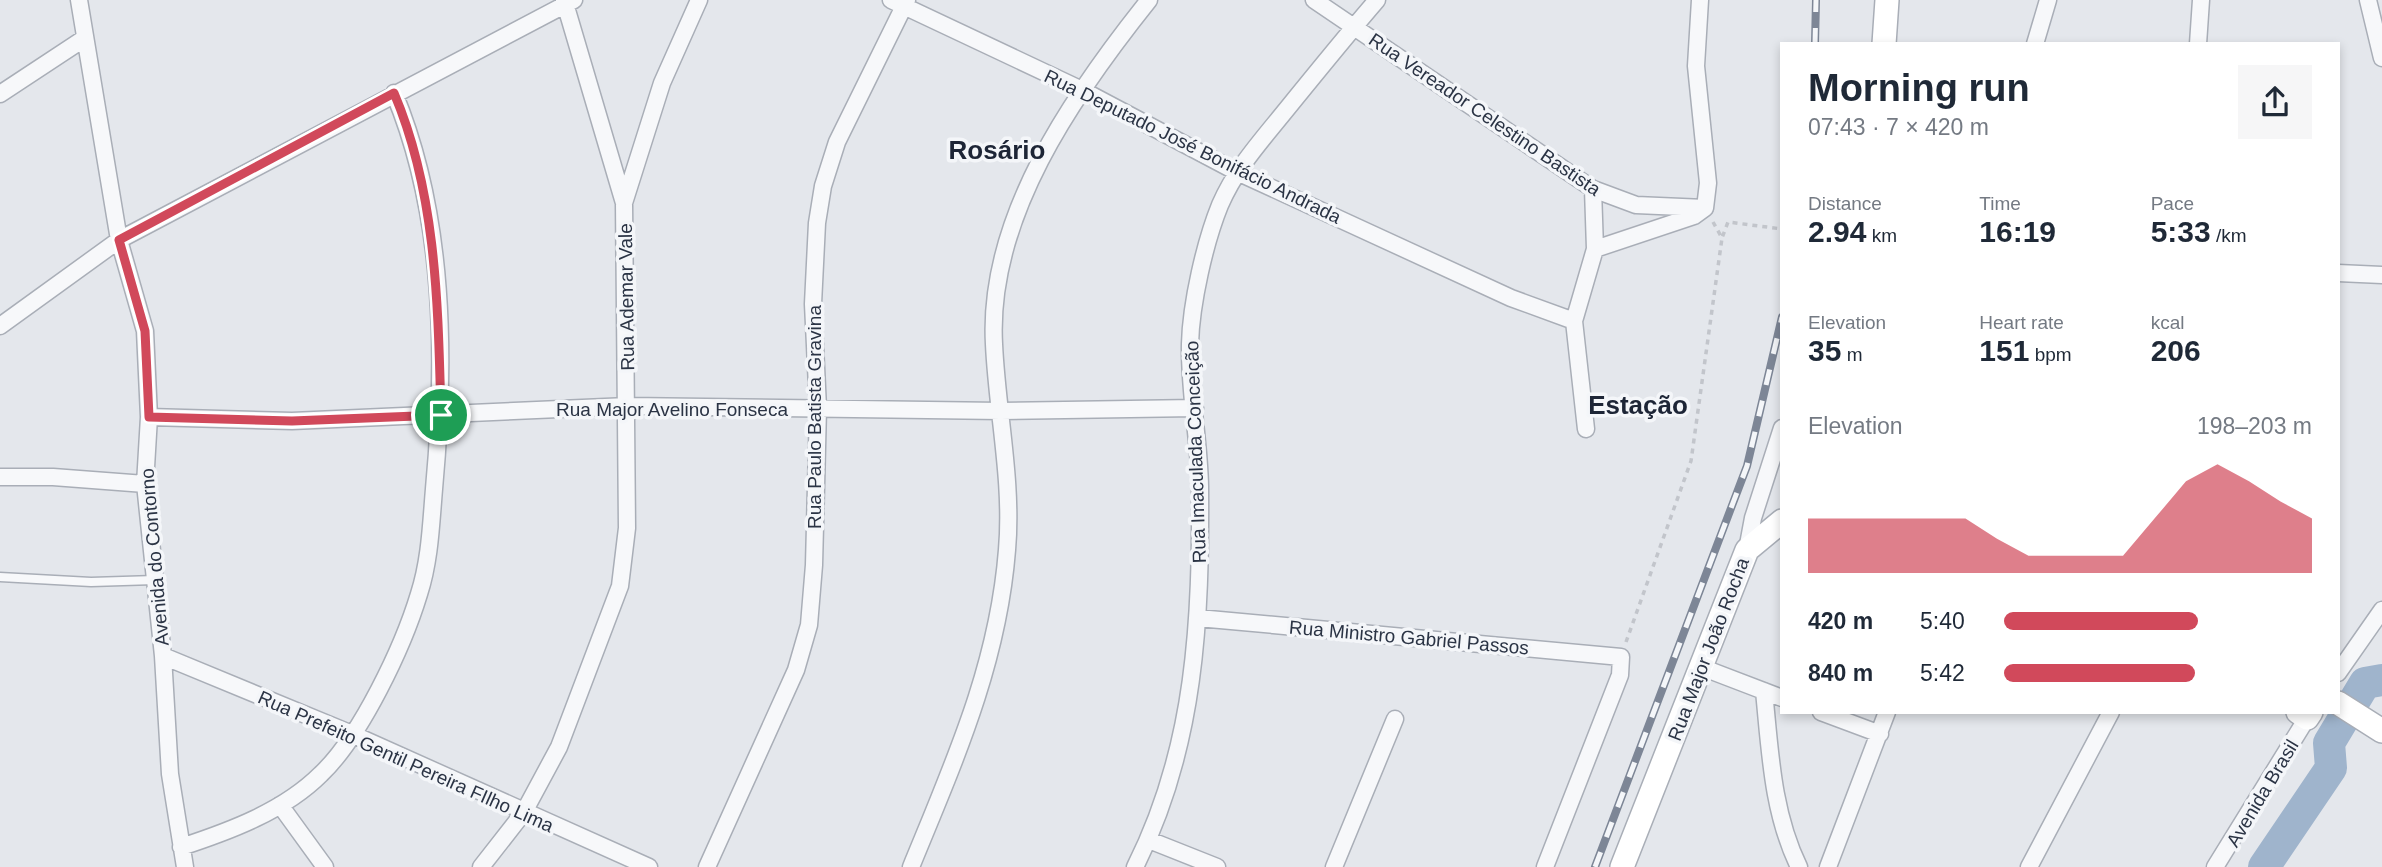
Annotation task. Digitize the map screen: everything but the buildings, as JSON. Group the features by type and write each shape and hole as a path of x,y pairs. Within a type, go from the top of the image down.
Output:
{"main road":[{"path":"1884,42 1887,0"},
{"path":"1747,550 1780,523"},
{"name":"Rua Major João Rocha","path":"1622,867 1747,550"},
{"path":"2341,706 2382,731"}],"street":[{"name":"Avenida do Contorno","path":"79,0 119,240 145,331 149,417 145,484 163,656 170,774 185,867"},
{"name":"Rua Ademar Vale","path":"481,867 524,813 559,747 620,586 627,528 628,405 624,203 662,83 699,0"},
{"path":"911,867 967,735 989,657 1007,550 1001,411 993,343 999,266 1024,195 1082,90 1103,57 1149,0"},
{"name":"Rua Vereador Celestino Bastista","path":"1314,0 1593,189 1636,205 1705,208"},
{"name":"Rua Imaculada Conceição","path":"1135,867 1167,794 1191,692 1198,618 1200,484 1190,343 1195,300 1219,208 1236,171 1377,0"},
{"path":"1595,249 1694,216 1705,208 1708,183 1696,66 1700,0"},
{"path":"2036,42 2048,0"},
{"path":"2197,42 2201,0"},
{"path":"2368,0 2382,58"},
{"path":"0,326 119,240 568,2 624,203"},
{"name":"Rua Deputado José Bonifácio Andrada","path":"901,2 1082,90 1236,171 1511,298 1574,321"},
{"name":"Rua Paulo Batista Gravina","path":"707,867 796,670 806,636 814,565 818,408 813,304 817,223 823,186 849,112 901,2"},
{"path":"0,94 85,38"},
{"path":"181,847 222,834 280,805 319,776 352,734 391,664 420,593 428,556 441,415 438,322 427,213 415,152 394,93"},
{"path":"1586,429 1574,321 1595,249 1593,189"},
{"path":"2340,273 2382,275"},
{"name":"Rua Major Avelino Fonseca","path":"149,417 292,421 628,405 1001,411 1195,408"},
{"name":"Rua Major João Rocha","path":"1747,550 1753,518 1780,434"},
{"path":"0,477 53,477 145,484"},
{"path":"2340,670 2382,610"},
{"name":"Rua Ministro Gabriel Passos","path":"1198,618 1620,657"},
{"name":"Rua Prefeito Gentil Pereira FIlho Lima","path":"163,656 352,734 649,867"},
{"path":"1545,867 1620,675 1620,657"},
{"path":"1702,667 1780,697"},
{"path":"1764,691 1775,789 1786,836 1798,867"},
{"path":"1826,714 1880,734"},
{"path":"1828,867 1886,714"},
{"path":"2029,867 2110,714"},
{"name":"Avenida Brasil","path":"2215,867 2305,714"},
{"path":"1335,867 1395,719"},
{"path":"280,805 325,867"},
{"path":"1149,840 1217,867"}],"lane":[{"path":"0,577 91,582 155,580"}],"path":[{"path":"1705,208 1722,238"},
{"path":"1620,657 1691,461 1722,238 1728,222 1780,229"}],"waterway":[{"path":"2264,867 2331,768 2329,743 2365,683 2382,680"}],"railway":[{"path":"1815,42 1816,0"},
{"path":"1595,867 1747,466 1780,326"}],"district":[{"name":"Rosário","path":"997,150"},
{"name":"Estação","path":"1638,405"}],"route":[{"path":"394,93 415,152 425,201 438,322 441,415 292,421 149,417 145,331 119,240 394,93"}]}
